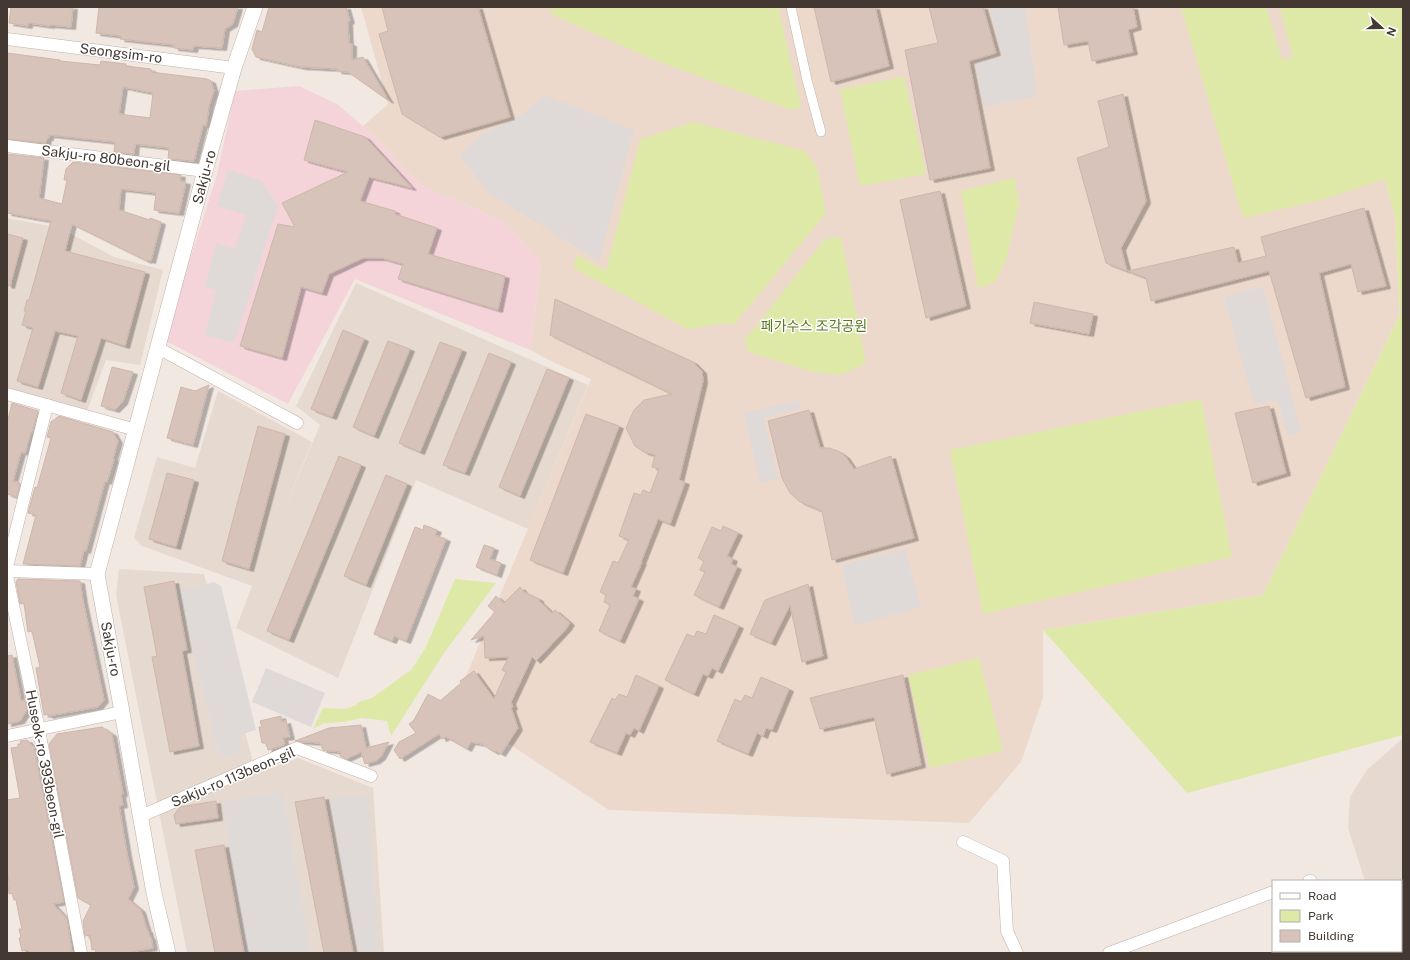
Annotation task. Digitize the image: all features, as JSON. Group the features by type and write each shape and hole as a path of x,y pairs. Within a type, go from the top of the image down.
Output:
{"street":[{"name":"Sakju-ro","path":"168,953 154,893 97,574 205,171 234,68 255,7"},
{"path":"791,7 807,80 821,132"},
{"name":"Seongsim-ro","path":"7,39 234,68"},
{"name":"Sakju-ro 80beon-gil","path":"7,146 205,171"},
{"path":"158,348 297,423"},
{"path":"7,394 136,430"},
{"path":"7,567 47,405"},
{"path":"7,571 97,574"},
{"name":"Huseok-ro 393beon-gil","path":"7,576 39,730 81,953"},
{"path":"7,736 122,712"},
{"name":"Sakju-ro 113beon-gil","path":"141,816 297,748 371,776"},
{"path":"963,842 1003,861 1007,931 1017,953"},
{"path":"1109,953 1272,892"}],"shaded area":[{"path":"361,7 1342,7 1395,216 1400,314 1263,595 1043,630 1043,698 1021,762 969,823 609,810 453,707 591,379 530,350 541,263 505,222 422,186 363,126 388,104"},
{"path":"989,7 1025,7 1037,96 984,107 975,63 1003,57"},
{"path":"299,86 337,104 363,126 422,186 505,222 541,263 530,350 355,279 288,404 164,340 217,175 235,91"},
{"path":"544,95 634,130 599,261 490,194 460,157 479,136 517,118"},
{"path":"228,170 261,180 278,206 234,343 205,335 216,290 205,287 216,243 235,249 246,215 217,206"},
{"path":"7,218 60,228 114,257 163,270 140,365 106,360 87,411 7,388"},
{"path":"356,283 588,385 528,529 416,480 338,678 236,628 252,586 142,546 134,538 157,457 195,468 218,391 312,442 279,522 320,425 296,406"},
{"path":"1263,286 1301,432 1288,435 1277,400 1254,404 1224,297"},
{"path":"799,400 801,408 764,418 778,479 760,483 744,413"},
{"path":"905,549 921,607 854,626 842,565"},
{"path":"119,569 204,574 256,774 298,758 373,788 384,953 187,953 116,595"},
{"path":"214,582 221,586 256,730 240,735 242,747 237,753 220,757 179,591"},
{"path":"266,668 325,693 311,727 252,702"},
{"path":"1403,738 1402,944 1402,880 1365,880 1348,828 1350,797 1367,770"},
{"path":"283,792 310,953 247,953 222,802"},
{"path":"344,796 368,797 379,953 358,953 330,799"}],"green space":[{"path":"549,7 778,7 801,107 791,110 652,59 553,15"},
{"path":"1181,7 1266,7 1282,60 1293,57 1280,7 1403,7 1403,735 1187,793 1043,630 1263,595 1400,314 1395,216 1385,179 1321,200 1243,218"},
{"path":"904,77 926,174 860,186 840,89"},
{"path":"693,122 805,151 817,167 826,213 734,325 726,323 688,329 573,268 577,255 606,271 640,140"},
{"path":"1015,178 1019,204 1006,260 995,282 978,288 961,191"},
{"name":"페가수스 조각공원","path":"841,237 866,364 839,375 813,372 748,352 745,338 825,239"},
{"path":"1201,399 1232,557 983,614 950,450"},
{"path":"455,579 496,583 444,653 391,736 387,721 362,718 344,722 325,723 313,729 323,708 345,709 356,705 359,702 372,698 411,670 425,649"},
{"path":"979,658 1003,751 930,768 908,675"}],"building":[{"path":"11,7 73,7 71,27 28,23 28,26 9,23"},
{"path":"99,7 238,7 233,24 225,29 222,48 194,46 193,50 174,48 174,45 120,39 121,36 96,33"},
{"path":"269,7 346,7 350,21 348,22 349,43 352,44 352,60 363,57 389,101 348,72 337,71 338,69 301,67 256,57 252,49 257,30 262,32"},
{"path":"382,7 478,7 510,117 440,137 402,114 379,34 388,31"},
{"path":"814,7 875,7 889,66 831,82"},
{"path":"929,7 983,7 996,53 969,61 990,168 930,180 905,50 938,43"},
{"path":"1058,7 1133,7 1137,27 1128,30 1133,52 1092,61 1088,41 1064,45"},
{"path":"7,53 100,65 101,61 126,64 126,66 151,69 151,72 207,79 211,81 214,91 209,106 206,126 203,125 194,161 168,159 169,148 135,144 134,154 114,152 115,142 49,135 46,143 7,139","holes":["123,87 153,93 150,118 119,114"]},
{"path":"1123,94 1146,201 1121,248 1127,271 1106,263 1077,158 1109,147 1098,101"},
{"path":"315,120 365,137 412,188 369,177 360,201 395,211 395,214 437,228 428,254 505,276 498,310 398,279 403,264 382,258 363,258 329,274 322,293 301,287 282,358 240,346 278,224 295,227 282,203 348,172 304,160"},
{"path":"7,154 44,158 39,198 62,204 67,180 64,180 66,169 73,162 181,175 180,181 186,182 179,213 154,210 156,193 121,189 119,210 161,222 151,261 147,261 72,224 65,251 145,272 125,346 101,338 81,400 61,393 78,336 55,331 38,387 17,381 33,328 22,325 26,311 24,311 27,300 29,300 51,221 7,213"},
{"path":"940,191 966,306 926,318 900,200"},
{"path":"1364,208 1386,286 1358,292 1351,264 1319,273 1345,387 1306,398 1269,271 1151,301 1146,278 1128,271 1234,247 1238,263 1266,256 1261,237"},
{"path":"7,234 23,238 10,286 7,285"},
{"path":"555,299 693,362 702,371 703,381 679,480 685,482 670,524 658,519 631,587 636,589 633,596 639,599 620,641 599,631 610,605 604,602 606,595 600,592 613,561 618,563 629,540 619,536 634,493 641,495 643,490 650,493 659,469 652,467 655,455 644,452 635,446 626,428 634,410 644,400 672,394 550,335"},
{"path":"1034,302 1093,314 1089,334 1030,323"},
{"path":"343,330 364,339 332,417 311,409"},
{"path":"388,341 410,349 374,436 353,427"},
{"path":"440,342 462,350 420,452 399,443"},
{"path":"489,353 511,362 465,473 443,465"},
{"path":"112,367 133,372 123,402 115,410 101,406"},
{"path":"547,369 569,378 520,496 499,487"},
{"path":"209,385 193,445 167,438 181,387 195,391"},
{"path":"12,403 38,411 25,453 21,452 13,481 20,483 17,497 7,494 7,424"},
{"path":"1269,406 1286,473 1253,483 1235,413"},
{"path":"809,410 820,448 829,448 838,451 845,456 854,469 891,456 914,538 832,560 822,511 800,502 790,493 782,478 768,421"},
{"path":"586,414 619,426 563,573 530,560"},
{"path":"59,416 113,432 118,441 114,459 107,482 105,481 86,551 84,550 80,566 23,564 36,515 28,513 35,487 37,488 51,438 47,437 51,422"},
{"path":"258,426 285,434 249,569 222,561"},
{"path":"339,456 361,465 289,640 267,631"},
{"path":"167,473 194,480 176,547 149,539"},
{"path":"386,475 407,484 366,585 344,576"},
{"path":"424,525 437,530 435,535 446,539 406,641 394,636 392,641 374,634 415,527 423,530"},
{"path":"723,526 738,533 727,556 733,559 731,564 737,567 719,607 694,595 705,572 700,570 704,561 698,558 712,527 721,531"},
{"path":"484,545 494,548 490,559 501,563 497,575 476,567"},
{"path":"18,579 80,581 104,700 98,707 48,716 48,714 44,715 36,668 40,667 32,631 28,632 24,603 20,604 16,582"},
{"path":"174,581 187,650 182,651 199,746 170,752 152,657 157,656 144,587"},
{"path":"808,584 823,656 802,662 790,605 771,643 750,634 765,600"},
{"path":"520,587 524,592 539,599 539,601 552,613 555,610 570,623 536,661 532,657 511,702 513,707 511,708 518,728 501,754 496,751 494,752 482,744 471,742 467,749 446,737 442,739 439,734 400,759 394,750 399,742 416,733 409,724 414,720 428,694 440,701 461,683 460,681 474,671 494,699 506,672 502,670 509,657 485,658 484,636 471,640 495,612 488,606 496,596 504,603"},
{"path":"714,615 739,626 718,671 712,668 708,676 703,674 694,694 665,680 687,634 694,637 697,631 706,634"},
{"path":"12,655 21,701 25,700 27,710 20,721 7,724 7,656"},
{"path":"636,675 659,686 639,731 634,728 630,735 626,733 617,753 590,742 612,698 615,700 619,694 627,697"},
{"path":"903,675 921,765 887,774 874,717 820,729 810,698"},
{"path":"761,677 789,689 772,730 766,728 763,736 757,733 748,754 717,741 735,699 741,702 745,695 752,698"},
{"path":"281,716 282,722 286,721 290,737 283,738 285,744 268,750 266,743 262,743 259,727 262,727 260,721"},
{"path":"361,725 366,748 389,742 381,757 376,761 365,764 361,752 346,759 340,756 341,752 323,750 320,743 295,741 329,728"},
{"path":"102,727 112,734 123,794 121,795 123,805 119,806 134,887 128,899 141,910 147,930 151,937 153,948 126,953 96,953 95,949 92,950 90,935 85,936 83,921 91,905 78,898 49,744 57,734"},
{"path":"27,740 34,747 64,902 53,904 67,919 72,953 29,953 28,950 22,951 19,938 21,938 19,929 22,929 16,900 14,900 12,893 9,894 7,882 9,882 7,868 7,800 20,798 11,748 18,747 18,744 21,744 20,741"},
{"path":"324,797 353,953 324,953 295,802"},
{"path":"216,801 218,818 176,824 174,815 180,807"},
{"path":"224,845 244,953 215,953 195,850"}]}
